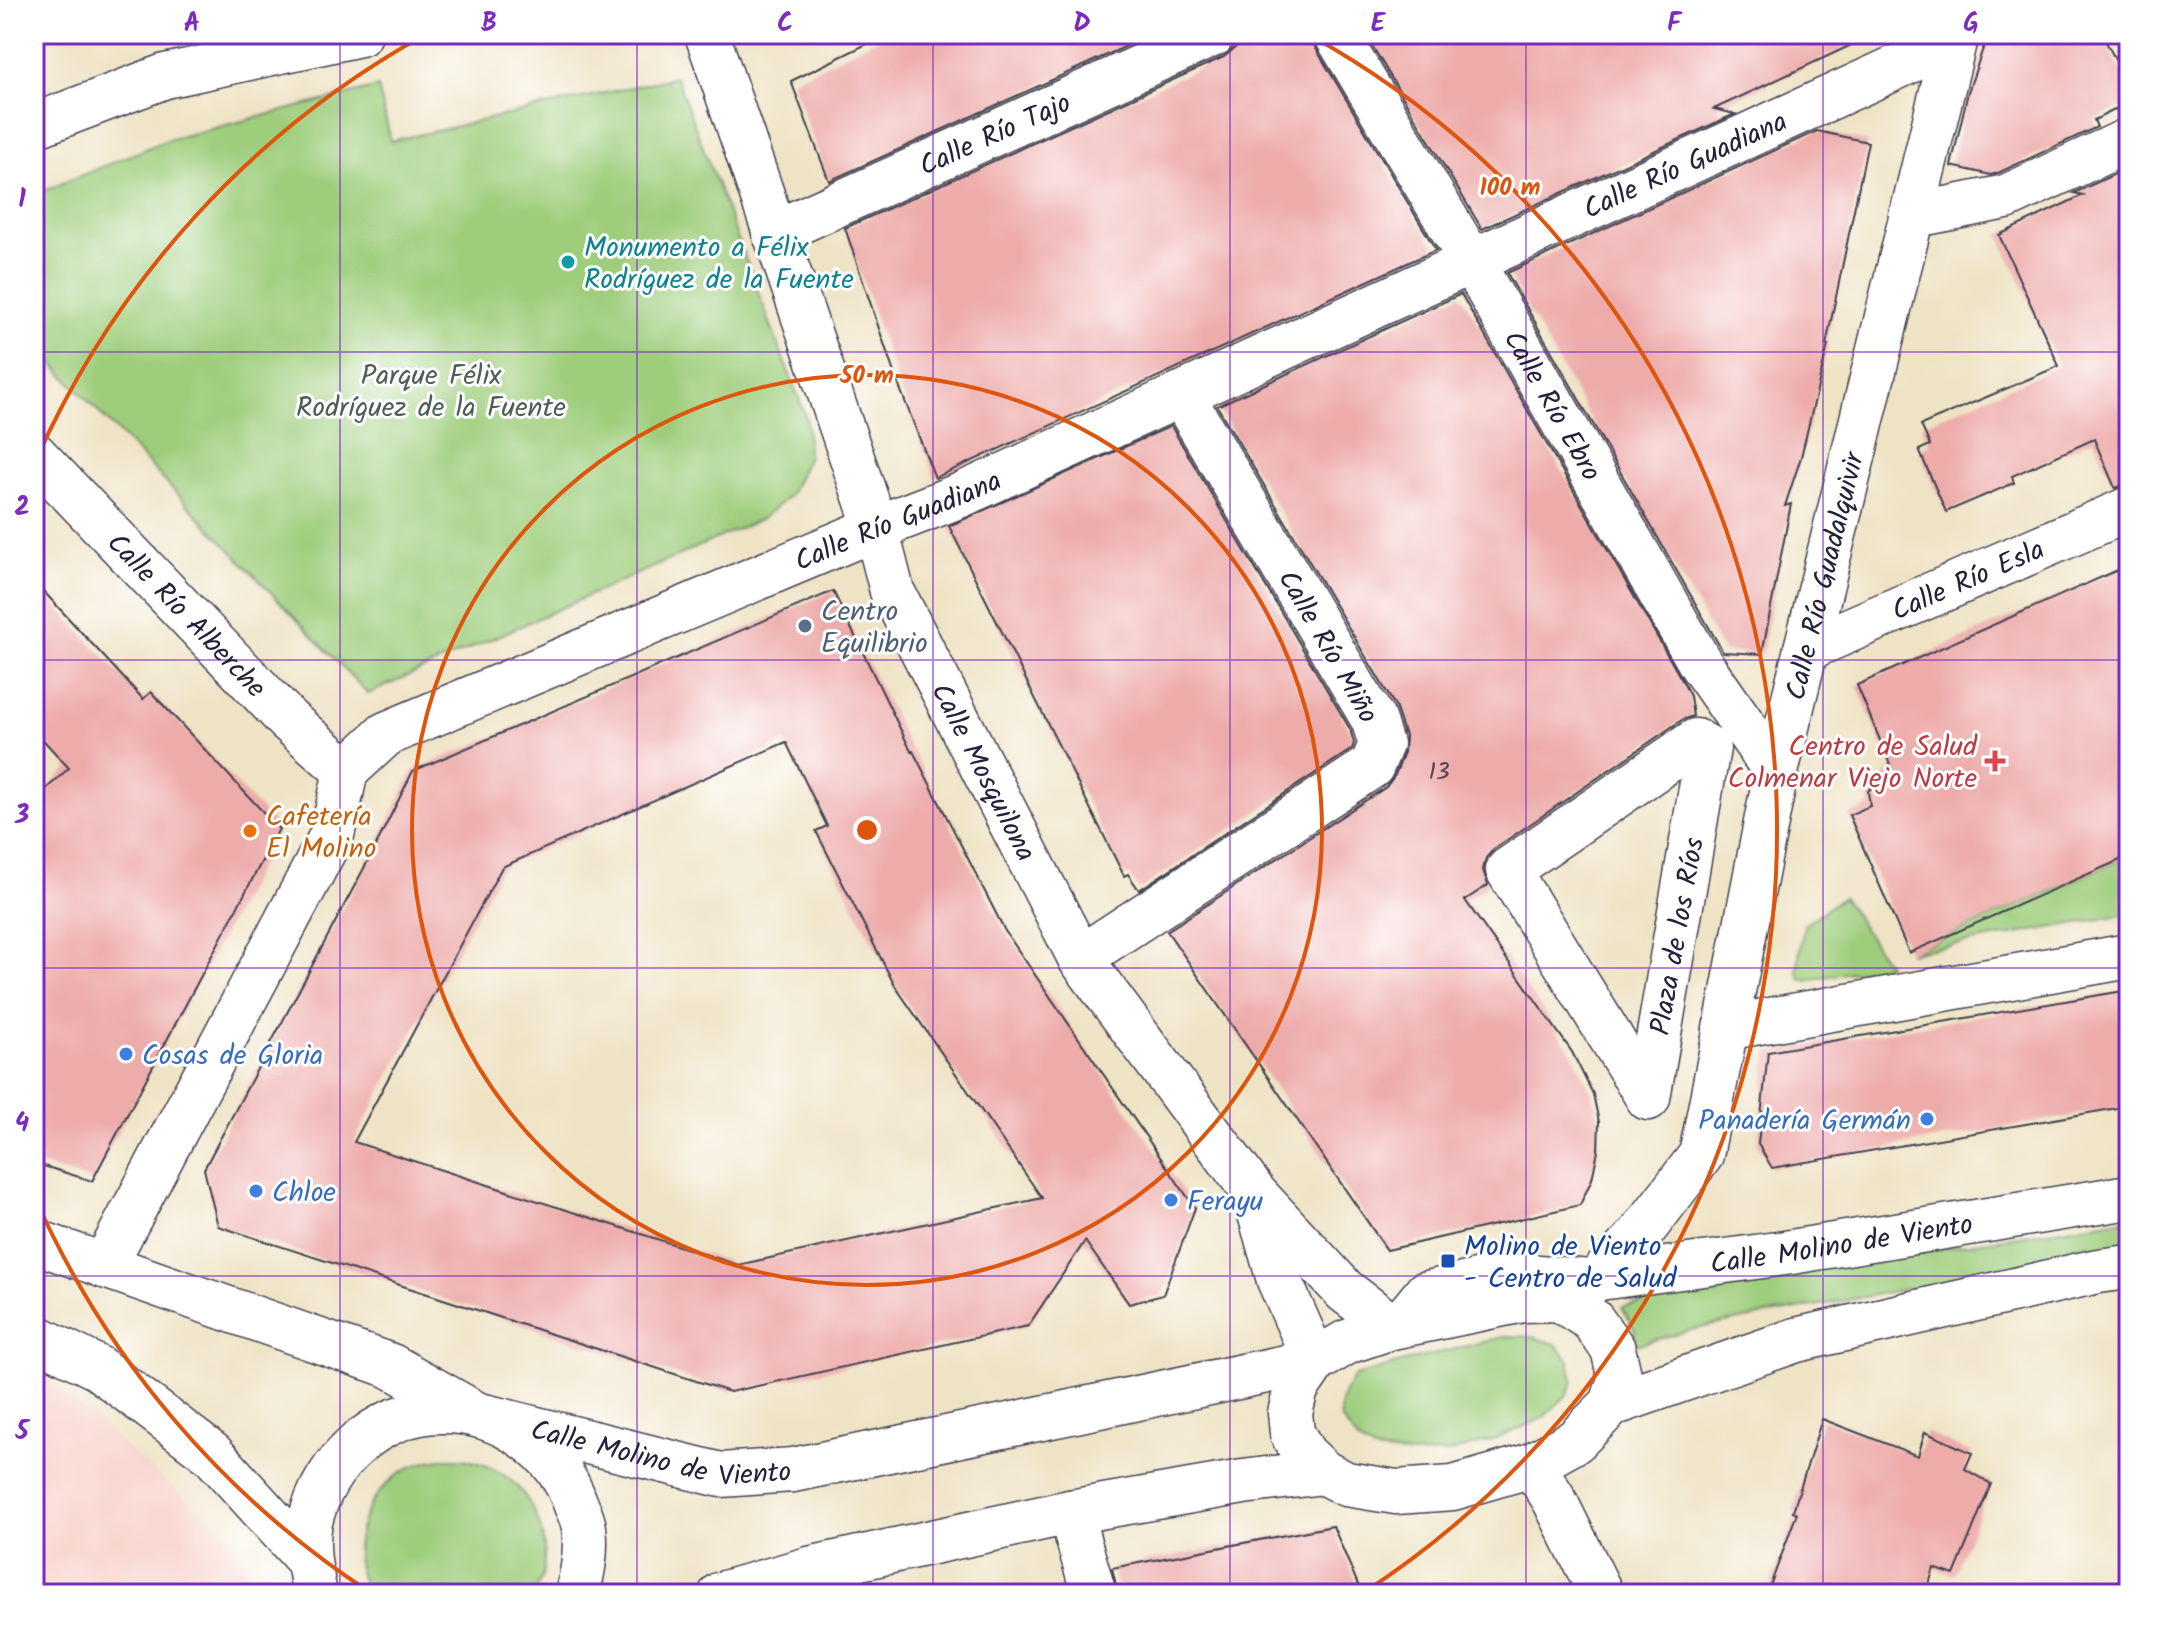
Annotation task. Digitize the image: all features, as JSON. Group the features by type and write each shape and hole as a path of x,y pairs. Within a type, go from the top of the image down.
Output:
{"street":[{"path":"34,126 165,76 360,34"},
{"name":"Calle Mosquilona","path":"707,34 876,528 892,591 1080,958 1255,1194 1345,1291 1392,1327"},
{"name":"Calle Río Tajo","path":"774,233 1214,34"},
{"name":"Calle Río Ebro","path":"1336,34 1472,262 1700,663 1776,772"},
{"name":"Calle Río Guadiana","path":"346,771 386,734 961,495 1955,37"},
{"name":"Calle Río Guadalquivir","path":"1599,1278 1638,1237 1701,1155 1776,772 1955,37"},
{"path":"1911,216 2006,197 2129,140"},
{"name":"Calle Río Miño","path":"1080,958 1372,766 1381,744 1373,719 1181,394"},
{"name":"Calle Río Alberche","path":"34,454 288,720 346,771"},
{"name":"Calle Río Esla","path":"1806,649 2129,509"},
{"name":"Plaza de los Ríos","path":"1696,741 1708,748 1648,1098 1582,991 1508,870 1696,741"},
{"path":"104,1266 332,835 346,771"},
{"path":"1725,1028 2129,956"},
{"name":"Calle Mosquilona","path":"1255,1194 1279,1280 1315,1361"},
{"name":"Calle Molino de Viento","path":"1559,1299 1599,1278 1785,1253 2129,1197"},
{"name":"Calle Molino de Viento","path":"34,1241 391,1366 476,1414 721,1475 793,1470 1315,1361"},
{"path":"1612,1404 1620,1379 1613,1349 1592,1320 1559,1299 1523,1300 1392,1327 1347,1342 1315,1361 1296,1389 1290,1413 1292,1433 1304,1454 1323,1472 1346,1484 1396,1492 1453,1488 1532,1465 1575,1441 1612,1404 1796,1340 2098,1271 2129,1267"},
{"path":"34,1336 98,1368 212,1454 311,1577"},
{"path":"311,1577 310,1523 322,1488 342,1458 370,1434 403,1418 439,1411 476,1414 513,1429 547,1454 570,1487 584,1527 584,1568 577,1594"},
{"path":"1532,1465 1554,1499 1601,1594"},
{"path":"721,1594 809,1569 1070,1512 1243,1482 1323,1472"},
{"path":"1070,1512 1094,1594"}],"lane":[{"path":"1392,1327 1423,1289 1510,1269 1599,1278"}],"shaded area":[{"path":"34,1371 236,1542 253,1594 34,1594"}],"green space":[{"name":"Parque Félix Rodríguez de la Fuente","path":"676,77 807,420 808,456 790,495 763,518 368,694 34,344 34,195 167,140 378,87 391,141"},
{"path":"2129,782 2129,914 1909,953 2125,858"},
{"path":"1843,897 1888,965 1808,980 1800,978 1797,970 1804,925"},
{"path":"2129,1218 2129,1249 1775,1313 1690,1330 1636,1345 1634,1328 1622,1307 1809,1270"},
{"path":"1507,1336 1532,1337 1556,1344 1569,1361 1573,1381 1566,1396 1543,1418 1496,1439 1447,1453 1412,1455 1374,1451 1360,1443 1341,1419 1344,1392 1355,1376"},
{"path":"441,1459 465,1459 490,1467 505,1476 529,1502 542,1535 544,1553 542,1574 534,1594 368,1594 360,1577 357,1558 362,1522 370,1505 395,1477 414,1465"}],"building":[{"path":"887,34 1153,34 829,181 791,81"},
{"path":"1239,34 1311,34 1315,47 1436,250 935,478 894,373 845,228 1224,57 1235,48"},
{"path":"1365,34 1875,34 1714,109 1735,114 1482,229"},
{"path":"1988,34 2102,34 2129,86 2129,103 2094,120 2097,127 1998,173 1991,175 1951,166 1968,92"},
{"path":"1817,131 1868,142 1828,345 1801,457 1785,506 1791,504 1762,654 1723,652 1507,273"},
{"path":"2117,173 2119,178 2129,173 2129,484 2115,488 2094,439 2012,476 2014,483 1946,512 1919,450 1930,445 1921,425 2059,366 1999,235 2083,195 2074,193"},
{"path":"1461,294 1683,682 1690,696 1693,716 1682,720 1494,849 1486,858 1483,870 1488,885 1465,900 1572,1052 1593,1094 1599,1122 1598,1151 1592,1179 1580,1205 1387,1250 1167,931 1386,787 1395,775 1404,752 1405,736 1395,706 1217,406"},
{"path":"1171,426 1350,729 1354,743 1352,749 1139,890 1128,874 1124,876 949,526"},
{"name":"Centro de Salud Colmenar Viejo Norte","path":"2129,565 2129,856 1909,953 1849,815 1870,806 1868,791 1892,769 1857,685"},
{"path":"34,581 143,699 151,692 279,829 92,1181 34,1163 34,800 69,768 34,730"},
{"path":"833,591 911,751 1005,931 1195,1208 1163,1295 1129,1304 1085,1241 1028,1326 730,1392 218,1226 204,1169 413,771","holes":["786,742 827,826 816,831 895,986 1042,1198 738,1265 354,1142 502,867"]},
{"path":"2129,990 2129,1106 1772,1168 1758,1144 1768,1052"},
{"path":"1822,1419 1918,1456 1925,1432 1972,1453 1965,1469 1991,1484 1954,1575 1934,1568 1926,1594 1767,1594 1797,1513 1793,1511"},
{"path":"1333,1526 1362,1594 1118,1594 1112,1568"}],"place":[{"name":"Monumento a Félix Rodríguez de la Fuente","path":"568,262"},
{"name":"Centro Equilibrio","path":"805,626"},
{"name":"Centro de Salud Colmenar Viejo Norte","path":"1995,761"},
{"name":"Cafetería El Molino","path":"250,831"},
{"name":"Cosas de Gloria","path":"126,1054"},
{"name":"Panadería Germán","path":"1927,1119"},
{"name":"Chloe","path":"256,1191"},
{"name":"Ferayu","path":"1171,1200"},
{"name":"Molino de Viento - Centro de Salud","path":"1448,1261"}]}
